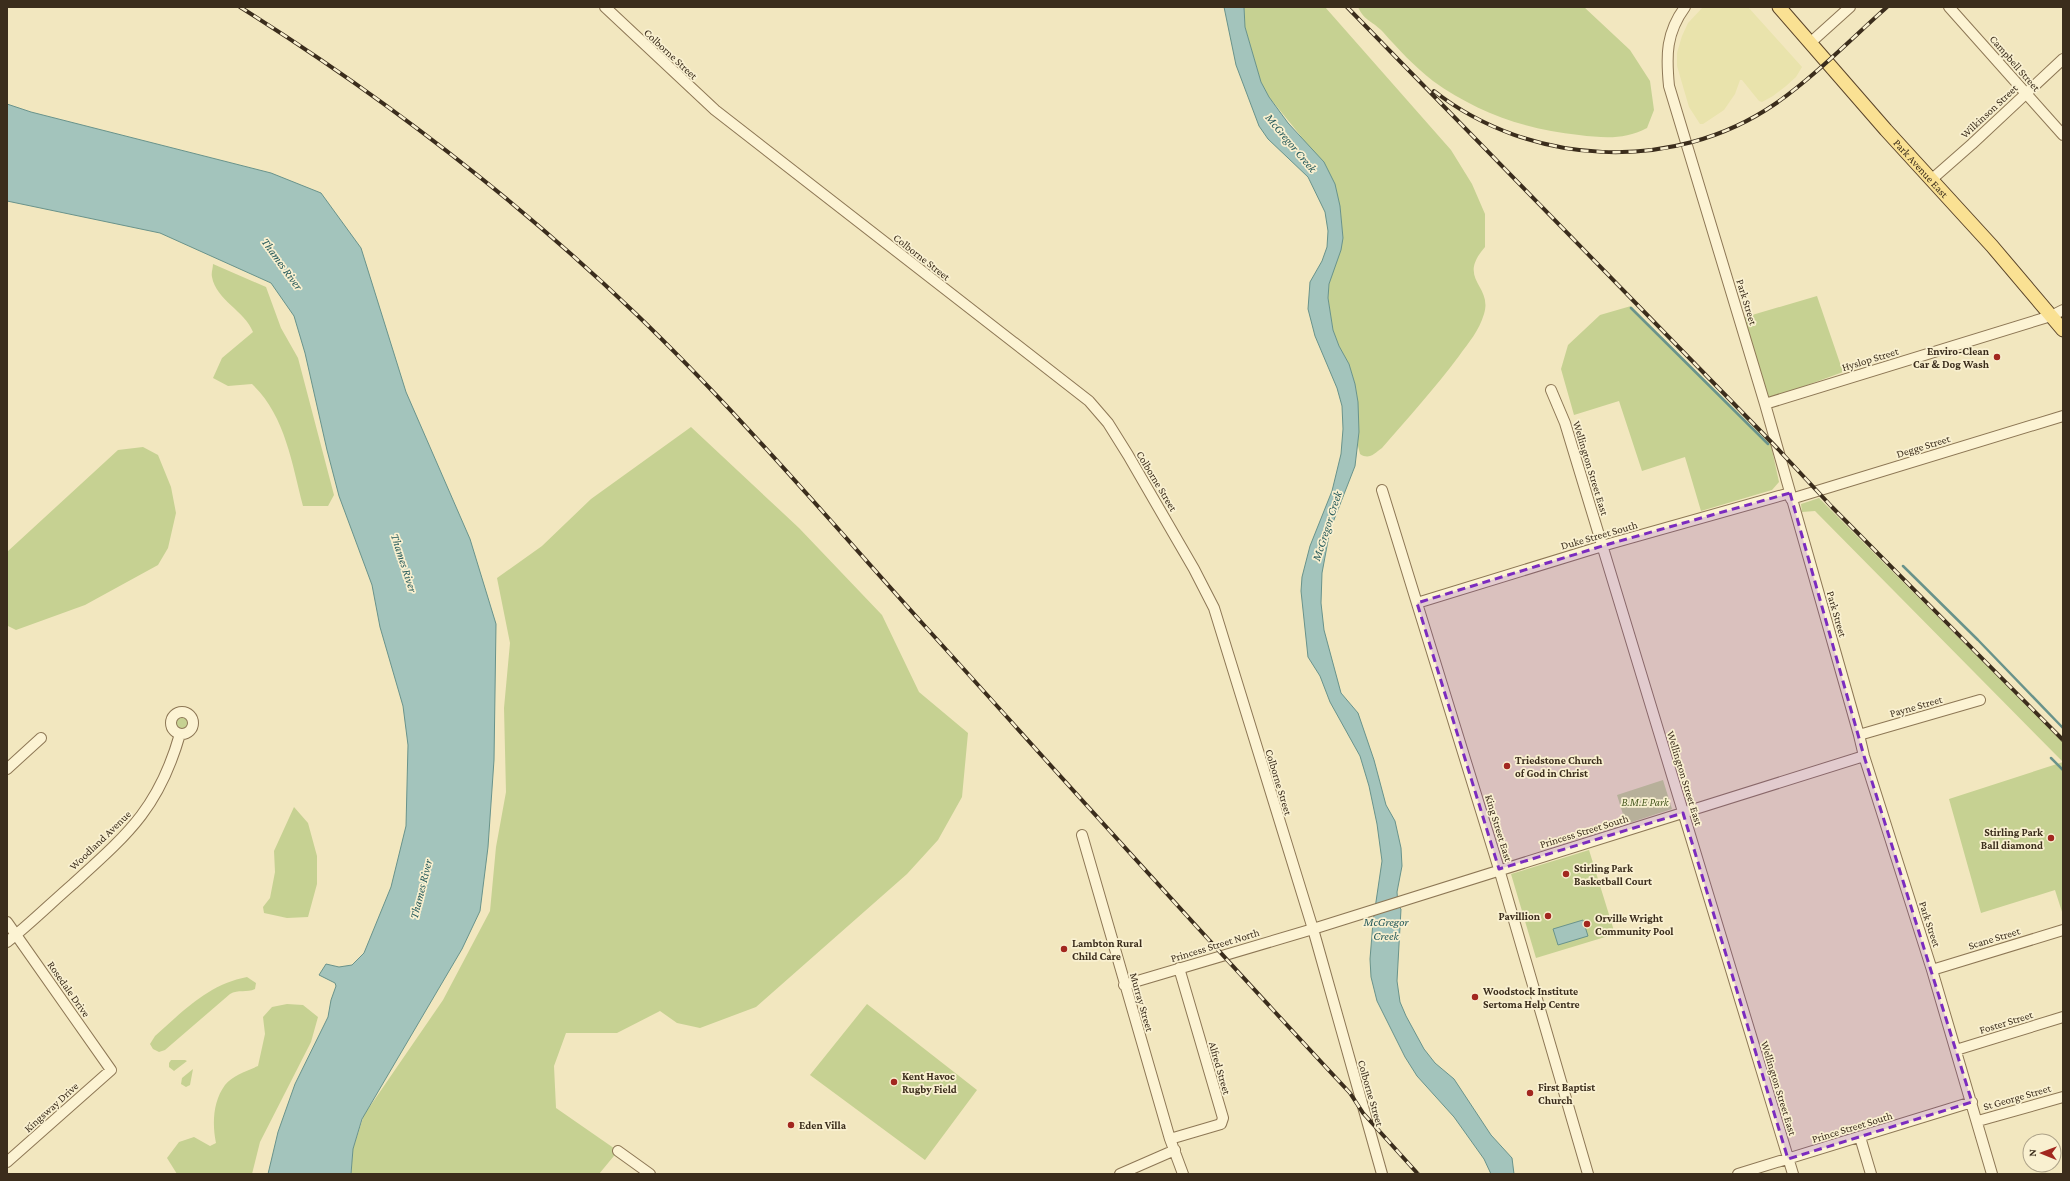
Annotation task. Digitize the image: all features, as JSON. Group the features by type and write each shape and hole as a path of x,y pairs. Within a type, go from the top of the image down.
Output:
{"main road":[{"name":"Park Avenue East","path":"1779,7 1931,180 1992,246 2063,330"}],"street":[{"name":"Colborne Street","path":"606,7 650,52 715,110 1089,401 1108,423 1187,555 1214,608 1313,929 1363,1113 1382,1174"},
{"name":"Park Street","path":"1685,7 1670,36 1666,59 1669,86 1765,404 1864,756 1932,970 1978,1121 1992,1174"},
{"path":"1810,42 1850,7"},
{"name":"Campbell Street","path":"1949,7 2063,135"},
{"name":"Wilkinson Street","path":"1931,180 2063,59"},
{"name":"Hyslop Street","path":"1765,404 2050,316 2063,310"},
{"name":"Wellington Street East","path":"1551,390 1565,423 1603,546 1793,1174"},
{"name":"Degge Street","path":"1790,496 2063,416"},
{"name":"King Street East","path":"1382,490 1499,869 1588,1174"},
{"name":"Duke Street South","path":"1417,603 1603,546 1790,496"},
{"name":"Payne Street","path":"1859,735 1980,700"},
{"name":"Woodland Avenue","path":"7,942 118,843 139,820 163,782 173,759 180,734"},
{"path":"7,769 41,738"},
{"name":"Princess Street South","path":"1313,929 1413,896 1864,756"},
{"name":"Murray Street","path":"1082,835 1124,985 1170,1139 1183,1174"},
{"name":"Rosedale Drive","path":"7,922 15,936 111,1070"},
{"name":"Princess Street North","path":"1124,985 1313,929"},
{"name":"Scane Street","path":"1932,970 2063,930"},
{"name":"Alfred Street","path":"1170,1139 1221,1124 1223,1118 1179,968"},
{"name":"Foster Street","path":"1956,1050 2063,1017"},
{"name":"Kingsway Drive","path":"7,1162 111,1070"},
{"name":"St George Street","path":"1978,1121 2063,1097"},
{"name":"Prince Street South","path":"1738,1174 1860,1138 1972,1102"},
{"path":"1860,1138 1871,1174"},
{"path":"1120,1174 1175,1150"},
{"path":"618,1151 650,1174"}],"highlighted area":[{"path":"1790,493 1864,756 1972,1102 1788,1159 1683,813 1499,869 1417,603 1609,544"}],"shaded area":[{"path":"1703,7 1748,7 1802,67 1796,77 1786,86 1762,102 1759,101 1742,80 1740,80 1735,94 1724,110 1703,124 1700,124 1689,107 1677,66 1677,53 1688,23"}],"green space":[{"path":"1244,7 1325,7 1451,150 1472,184 1485,214 1485,247 1477,258 1474,267 1474,275 1484,296 1485,304 1484,314 1479,326 1459,356 1421,403 1382,448 1369,456 1363,456 1360,454 1358,446 1358,402 1355,384 1349,364 1339,346 1333,330 1328,298 1329,284 1343,238 1340,206 1300,135 1269,97 1261,82 1245,27"},
{"path":"1358,7 1584,7 1630,50 1650,81 1654,110 1647,128 1630,135 1614,137 1597,137 1559,133 1502,118 1466,102 1433,81 1407,58 1379,28 1366,19"},
{"path":"213,264 266,287 281,328 298,358 334,495 328,506 303,506 286,440 280,425 263,396 252,384 228,386 213,378 222,358 253,332 244,318 219,292 212,275"},
{"path":"1817,296 1843,372 1772,398 1767,396 1742,318"},
{"path":"1631,306 1771,445 1779,482 1772,490 1701,511 1685,457 1642,471 1619,401 1574,415 1561,369 1568,345 1600,315"},
{"path":"691,427 799,528 882,615 919,692 968,733 962,797 938,840 907,874 756,1007 700,1028 677,1023 660,1011 617,1033 566,1033 554,1066 556,1108 618,1151 599,1174 351,1174 353,1149 364,1115 443,1000 490,911 496,847 506,792 504,708 510,643 497,578 542,546 591,499"},
{"path":"143,447 158,455 171,487 176,513 168,548 158,565 85,605 16,630 8,626 7,552 118,450"},
{"path":"1819,498 2063,742 2063,762 1815,511 1802,512 1801,504"},
{"path":"180,717 184,717 188,723 184,729 180,729 176,725 176,721"},
{"path":"2063,762 2063,915 2055,890 1981,913 1949,799"},
{"name":"B.M.E Park","path":"1663,780 1672,809 1626,824 1617,795"},
{"path":"294,807 308,823 317,856 317,884 308,917 287,918 264,913 263,907 270,898 275,872 274,851"},
{"path":"1589,850 1615,934 1536,958 1511,874"},
{"path":"247,977 256,983 255,989 230,994 165,1050 159,1052 153,1049 150,1044 155,1036 186,1008 209,992 233,981"},
{"path":"287,1004 303,1005 318,1017 311,1042 260,1142 252,1174 177,1174 167,1158 179,1142 194,1137 210,1146 216,1143 214,1113 221,1091 232,1079 258,1066 265,1034 263,1017 272,1007"},
{"name":"Kent Havoc Rugby Field","path":"867,1004 977,1090 925,1160 810,1075"},
{"path":"171,1060 187,1061 174,1071 169,1067"},
{"path":"193,1069 190,1085 186,1087 181,1084 182,1078"}],"water":[{"name":"McGregor Creek","path":"1224,7 1244,7 1245,27 1261,82 1269,97 1288,123 1324,162 1335,184 1340,206 1343,238 1341,250 1329,284 1328,298 1333,330 1339,346 1349,364 1355,384 1358,402 1359,432 1355,466 1330,530 1322,573 1321,603 1324,630 1341,693 1358,713 1374,760 1386,805 1395,821 1401,848 1402,866 1397,892 1398,906 1401,909 1397,981 1400,1002 1424,1049 1435,1063 1454,1079 1491,1135 1512,1158 1514,1174 1491,1174 1484,1159 1454,1117 1417,1076 1405,1057 1377,1001 1371,977 1370,959 1373,922 1382,861 1377,824 1369,786 1360,756 1330,702 1320,676 1308,657 1301,591 1302,577 1310,546 1332,491 1341,454 1343,429 1342,406 1337,388 1315,336 1308,309 1310,282 1322,261 1327,247 1328,231 1325,212 1308,177 1268,139 1259,126 1236,65"},
{"name":"Thames River","path":"7,104 31,112 271,173 321,193 361,248 406,392 470,539 496,624 494,760 488,847 480,911 462,949 362,1119 353,1149 351,1174 268,1174 278,1132 295,1084 328,1017 331,1000 336,986 335,983 319,975 326,964 339,967 352,965 364,953 391,887 406,826 408,745 403,706 380,627 372,585 339,496 305,353 294,316 271,283 160,233 7,201"},
{"path":"1583,920 1588,936 1558,945 1553,929"}],"waterway":[{"path":"1631,308 1768,444"},
{"path":"1903,566 1978,640 2063,728"},
{"path":"2051,758 2063,770"}],"railway":[{"path":"240,7 345,76 446,150 543,230 636,314 710,389 782,466 1136,860 1350,1093 1363,1113 1418,1174"},
{"path":"1347,7 1778,449 1832,507 2063,740"},
{"path":"1434,91 1472,116 1513,135 1557,147 1602,152 1648,150 1692,142 1735,127 1775,104 1818,70 1887,7"}],"place":[{"name":"Enviro-Clean Car & Dog Wash","path":"1997,357"},
{"name":"Triedstone Church of God in Christ","path":"1507,766"},
{"name":"Stirling Park Ball diamond","path":"2051,838"},
{"name":"Stirling Park Basketball Court","path":"1566,874"},
{"name":"Pavillion","path":"1548,916"},
{"name":"Orville Wright Community Pool","path":"1587,924"},
{"name":"Lambton Rural Child Care","path":"1064,949"},
{"name":"Woodstock Institute Sertoma Help Centre","path":"1475,997"},
{"name":"Kent Havoc Rugby Field","path":"894,1082"},
{"name":"First Baptist Church","path":"1530,1093"},
{"name":"Eden Villa","path":"791,1125"}]}
